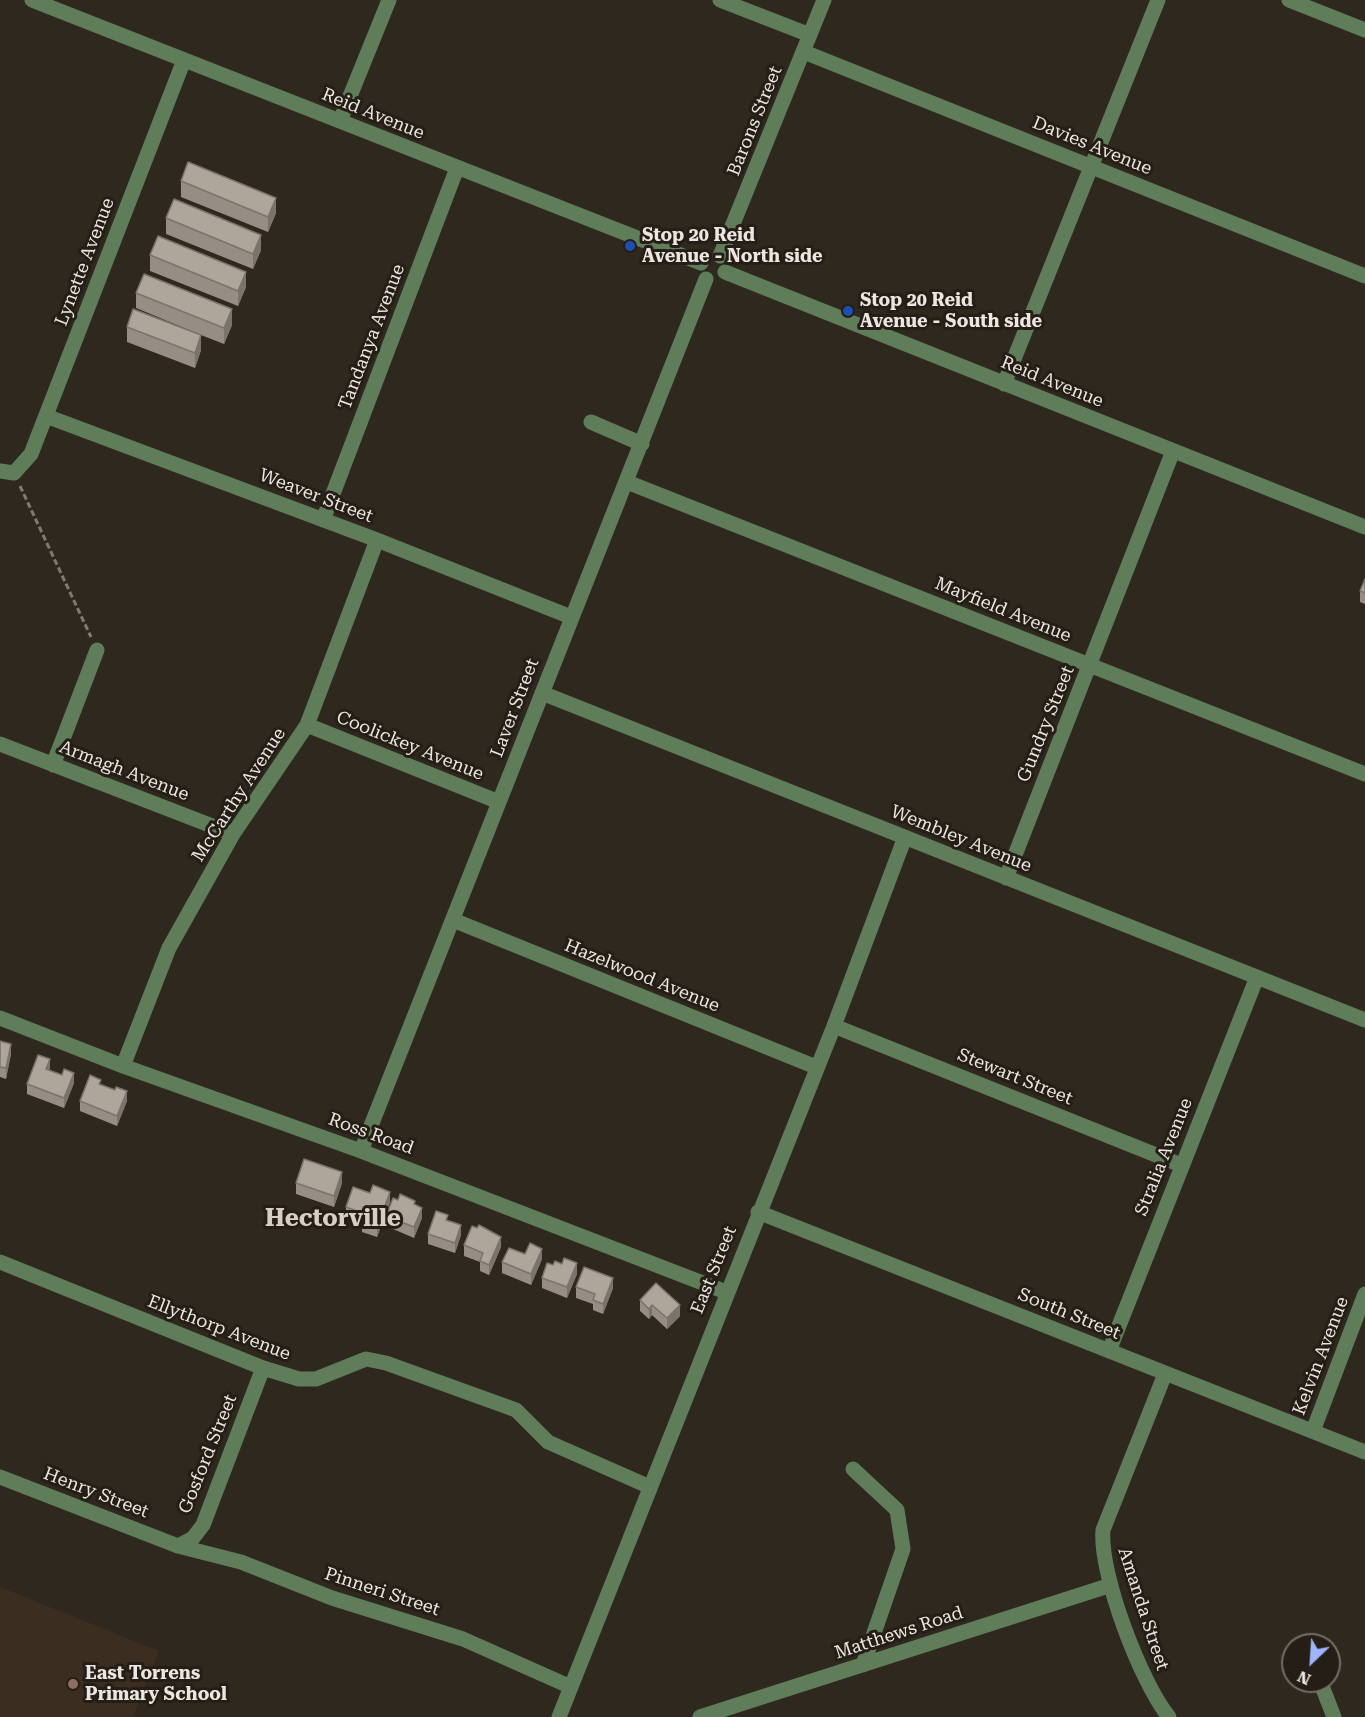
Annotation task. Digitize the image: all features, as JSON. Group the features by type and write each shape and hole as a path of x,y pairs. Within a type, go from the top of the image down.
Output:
{"street":[{"name":"Reid Avenue","path":"32,0 701,263"},
{"path":"340,121 388,0"},
{"path":"720,0 810,35"},
{"name":"Barons Street","path":"720,256 824,0"},
{"path":"1004,384 1158,0"},
{"path":"1289,0 1365,30"},
{"name":"Davies Avenue","path":"804,52 1365,276"},
{"name":"Lynette Avenue","path":"7,472 31,454 184,60"},
{"name":"Tandanya Avenue","path":"323,520 457,168"},
{"path":"707,256 720,256 725,261 726,272 719,279 706,279 702,274 701,263 707,256"},
{"name":"Reid Avenue","path":"726,272 1365,526"},
{"name":"Laver Street","path":"362,1151 706,279"},
{"name":"Weaver Street","path":"46,416 377,540 571,617"},
{"path":"591,422 642,444"},
{"name":"Gundry Street","path":"1006,878 1173,451"},
{"name":"Mayfield Avenue","path":"627,482 1365,774"},
{"name":"McCarthy Avenue","path":"123,1066 169,948 233,834 307,725 377,540"},
{"path":"53,765 97,650"},
{"name":"Wembley Avenue","path":"542,693 1365,1020"},
{"name":"Coolickey Avenue","path":"307,725 499,802"},
{"name":"Armagh Avenue","path":"0,744 233,834"},
{"name":"East Street","path":"559,1717 726,1292 834,1026 905,837"},
{"name":"Hazelwood Avenue","path":"453,920 816,1067"},
{"name":"Stralia Avenue","path":"1109,1351 1257,977"},
{"name":"Ross Road","path":"0,1018 123,1066 362,1151 726,1292"},
{"name":"Stewart Street","path":"834,1026 1181,1165"},
{"name":"South Street","path":"758,1212 1365,1452"},
{"name":"Ellythorp Avenue","path":"0,1262 263,1368 299,1379 316,1379 366,1359 386,1363 516,1410 548,1442 650,1487"},
{"name":"Kelvin Avenue","path":"1313,1431 1365,1294"},
{"name":"Gosford Street","path":"178,1546 192,1538 203,1525 263,1368"},
{"name":"Amanda Street","path":"1165,1374 1103,1530 1101,1545 1111,1585 1142,1674 1156,1701 1169,1717"},
{"path":"853,1469 897,1510 903,1549 862,1665"},
{"name":"Henry Street","path":"0,1477 178,1546"},
{"name":"Pinneri Street","path":"178,1546 241,1562 332,1598 464,1639 571,1687"},
{"name":"Matthews Road","path":"699,1717 1111,1585"},
{"path":"1325,1693 1334,1717"}],"path":[{"path":"7,472 97,650"}],"shaded area":[{"name":"East Torrens Primary School","path":"0,1587 159,1651 133,1717 0,1717"}],"building":[{"path":"188,162 276,198 268,217 181,181"},
{"path":"174,199 261,235 253,254 166,218"},
{"path":"158,236 246,272 238,291 150,255"},
{"path":"144,274 232,309 224,328 136,293"},
{"path":"133,309 201,335 195,353 127,327"},
{"path":"1365,579 1365,593 1360,591"},
{"path":"0,1041 11,1044 6,1068 0,1067"},
{"path":"38,1055 50,1059 46,1069 62,1075 64,1069 74,1073 64,1098 27,1084"},
{"path":"90,1075 101,1080 99,1084 115,1090 116,1087 127,1091 117,1116 80,1101"},
{"path":"304,1159 342,1172 334,1196 296,1183"},
{"path":"373,1185 390,1192 377,1227 362,1221 365,1214 346,1207 353,1187 370,1193"},
{"path":"400,1194 415,1201 414,1204 422,1208 414,1227 386,1216 393,1198 398,1200"},
{"path":"436,1211 448,1215 446,1220 461,1225 455,1243 428,1234"},
{"path":"479,1225 501,1237 489,1265 480,1261 483,1253 464,1245 472,1226 477,1228"},
{"path":"530,1243 542,1249 531,1274 502,1262 509,1248 525,1254"},
{"path":"564,1258 577,1263 567,1287 542,1278 547,1263 553,1265 555,1261 562,1264"},
{"path":"584,1267 613,1278 603,1304 593,1300 595,1294 576,1287"},
{"path":"656,1283 680,1305 667,1318 652,1305 649,1309 640,1300"}],"place":[{"name":"Stop 20 Reid Avenue - North side","path":"630,246"},
{"name":"Stop 20 Reid Avenue - South side","path":"848,311"},
{"name":"East Torrens Primary School","path":"73,1684"}],"district":[{"name":"Hectorville","path":"333,1219"}]}
